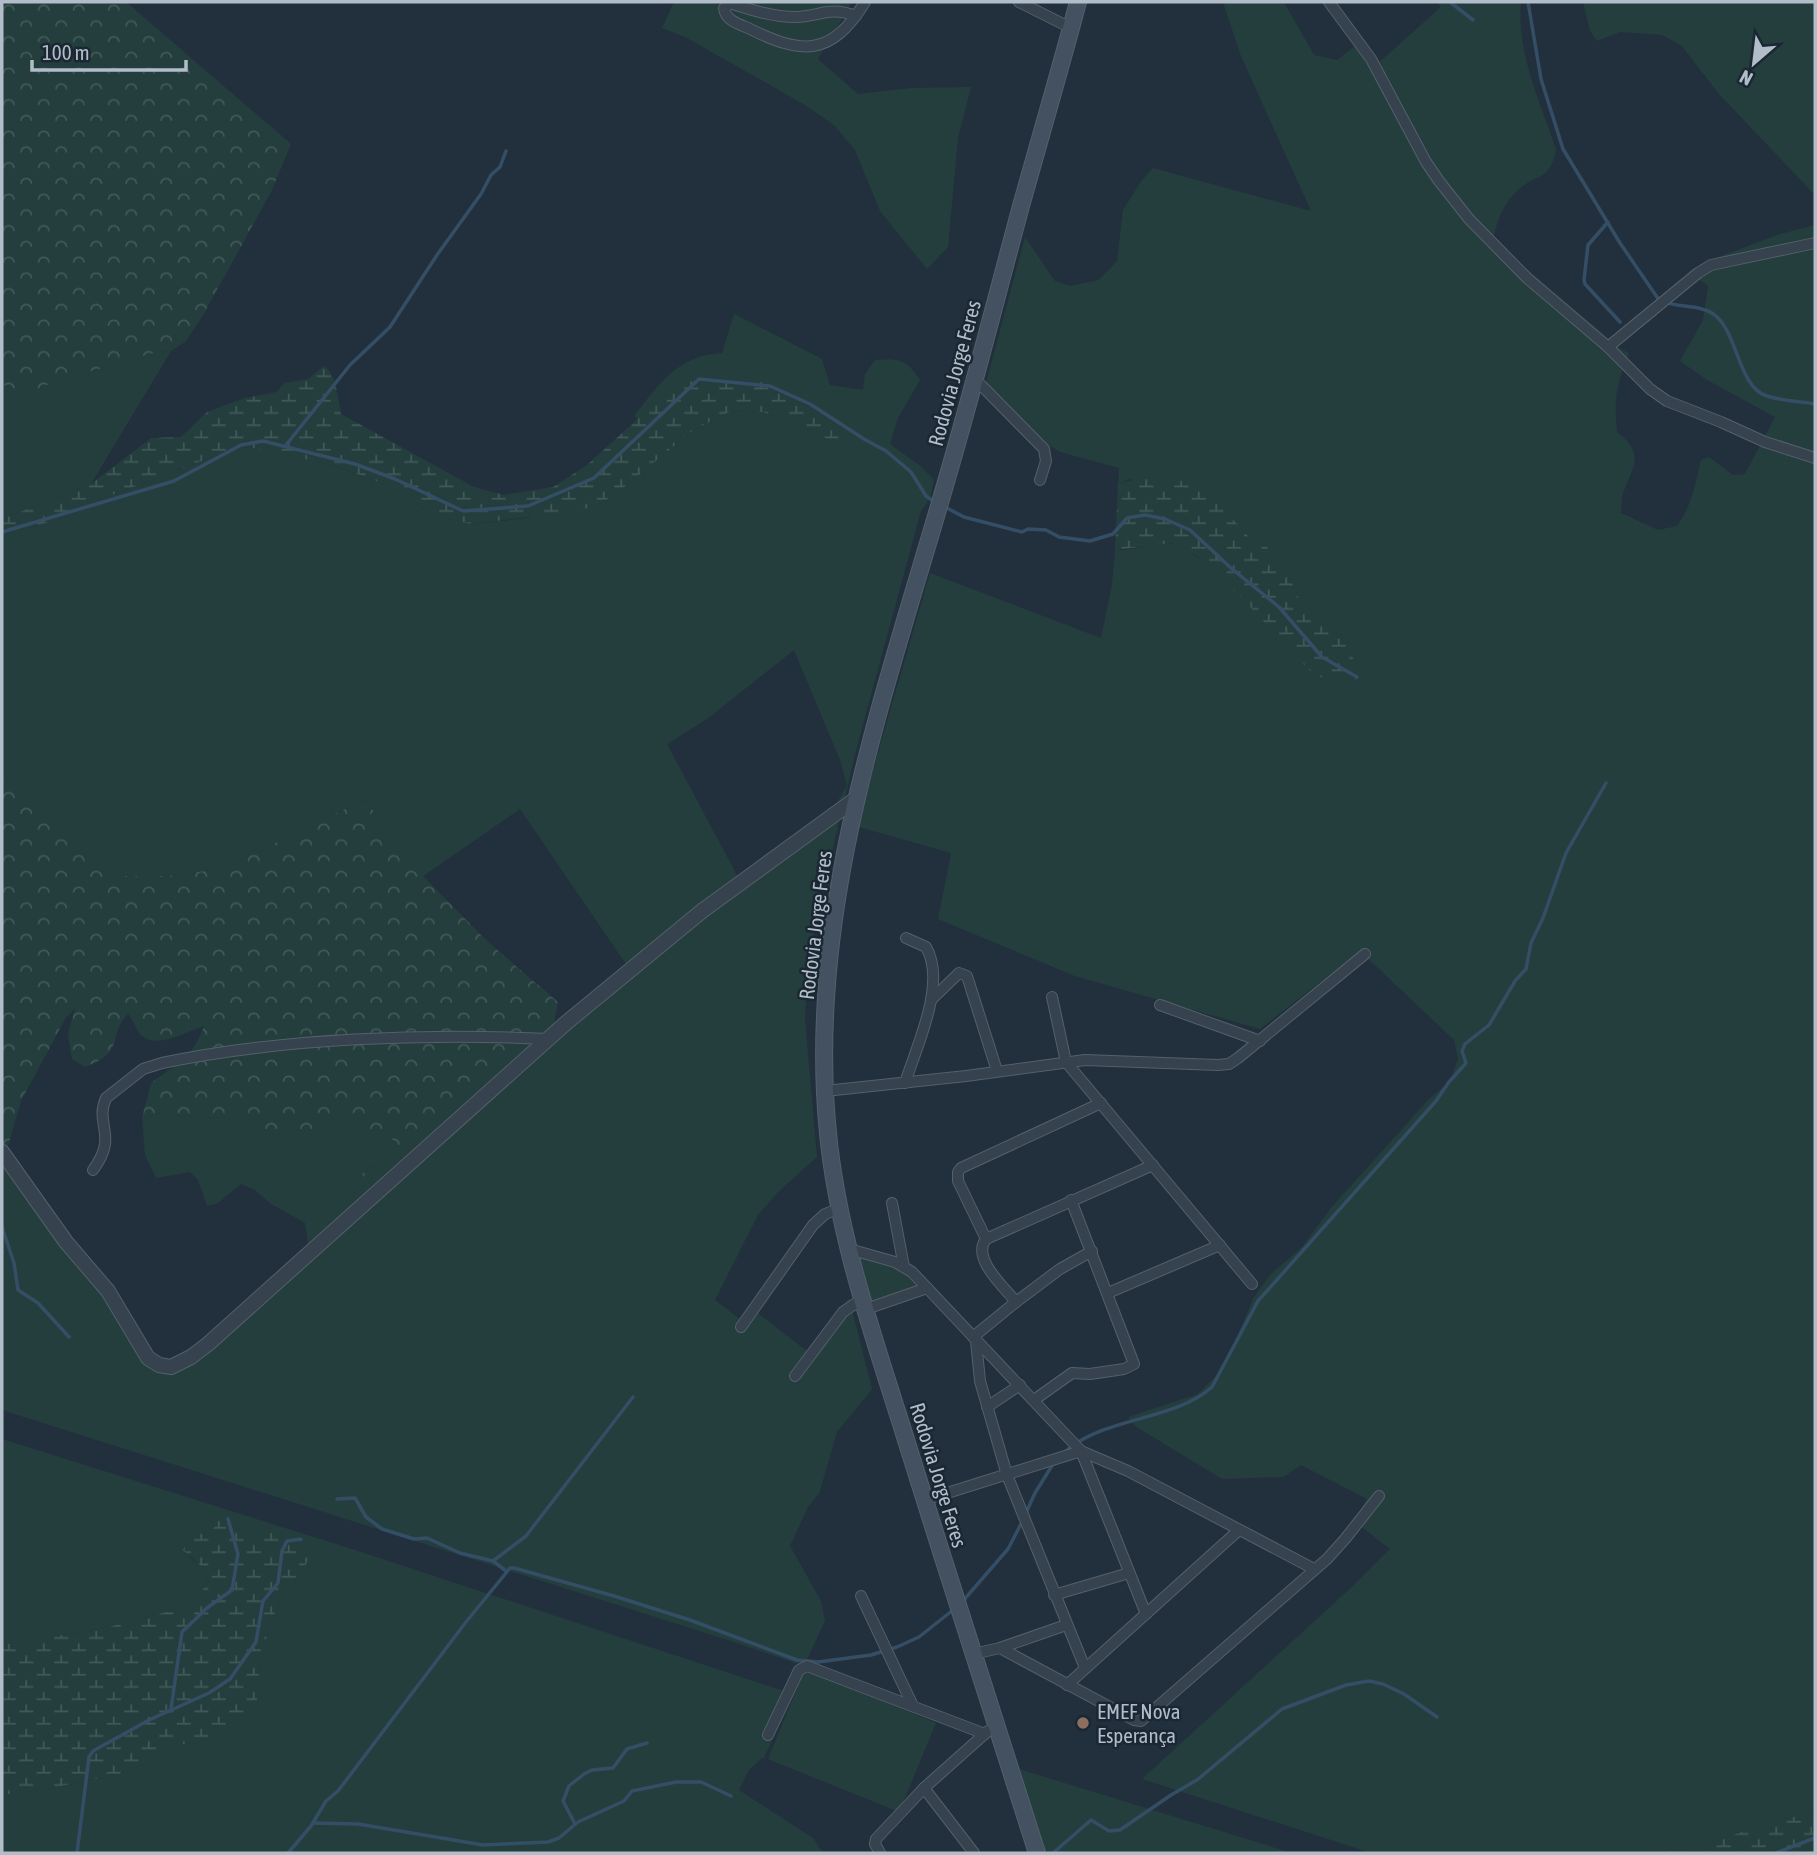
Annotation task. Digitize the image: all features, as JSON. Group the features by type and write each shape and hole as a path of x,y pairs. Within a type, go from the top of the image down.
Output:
{"main road":[{"name":"Rodovia Jorge Feres","path":"1037,1853 990,1729 973,1654 849,1249 830,1148 825,1091 825,1013 841,867 857,798 908,606 948,474 1078,2"}],"street":[{"path":"856,16 832,10 790,17 760,12 731,2 723,11 728,18 780,43 802,48 829,40 848,27 856,16 865,2"},
{"path":"1019,2 1071,27"},
{"path":"1329,2 1371,59 1426,162 1456,204 1527,278 1608,347 1650,389 1667,401 1765,442 1815,458"},
{"path":"1608,347 1711,265 1815,243"},
{"path":"974,378 1044,449 1046,461 1040,480"},
{"path":"2,1152 65,1242 108,1291 148,1358 159,1365 171,1367 208,1344 550,1038 702,911 857,798"},
{"path":"905,1083 934,982 933,961 926,947 906,938"},
{"path":"825,1091 1066,1062 1110,1060 1223,1065 1233,1062 1260,1041 1365,954"},
{"path":"931,1000 959,973 965,974 997,1071"},
{"path":"1052,997 1066,1062 1252,1284"},
{"path":"1160,1005 1260,1041"},
{"path":"93,1170 107,1146 103,1112 106,1098 143,1069 162,1063 310,1043 470,1036 550,1038"},
{"path":"986,1239 958,1181 959,1170 1101,1103"},
{"path":"1016,1302 982,1257 981,1247 986,1239 1153,1165"},
{"path":"1034,1400 1072,1373 1090,1374 1124,1369 1134,1364 1070,1200"},
{"path":"892,1203 904,1267"},
{"path":"741,1326 813,1225 825,1214 841,1208"},
{"path":"1108,1293 1220,1245"},
{"path":"849,1249 904,1267 1081,1451 1146,1614"},
{"path":"974,1339 1016,1302 1060,1269 1092,1251"},
{"path":"795,1377 843,1312 927,1288"},
{"path":"974,1339 987,1407 1007,1475 1085,1668"},
{"path":"987,1407 1020,1385"},
{"path":"925,1500 1081,1451 1113,1463 1314,1569"},
{"path":"1000,1648 1133,1720 1145,1720 1314,1569 1345,1539 1379,1496"},
{"path":"1067,1685 1240,1530"},
{"path":"1054,1595 1129,1573"},
{"path":"861,1596 913,1706"},
{"path":"973,1654 1000,1648 1066,1625"},
{"path":"768,1735 799,1670 807,1666 913,1706 990,1729"},
{"path":"880,1853 875,1844 876,1839 925,1788 990,1729"},
{"path":"925,1788 974,1853"}],"green space":[{"path":"2,2 126,2 291,144 271,192 186,341 171,351 157,352 54,382 33,391 10,388 2,384"},
{"path":"674,2 852,2 818,59 858,94 912,88 971,87 958,138 948,247 927,269 880,211 855,150 834,125 805,105 687,38 662,28"},
{"path":"1223,2 1284,2 1314,55 1337,60 1360,42 1376,65 1441,7 1437,2 1521,2 1520,20 1526,58 1556,149 1554,160 1546,172 1524,185 1507,202 1498,220 1493,240 1629,353 1617,392 1616,420 1617,432 1631,447 1635,460 1623,493 1621,513 1658,530 1677,526 1682,518 1701,460 1709,457 1733,475 1745,474 1775,417 1707,380 1680,361 1703,320 1708,286 1694,276 1700,265 1713,259 1780,234 1815,225 1815,1811 1691,1849 1599,1853 1371,1853 1142,1779 1390,1549 1355,1522 1367,1499 1301,1465 1283,1477 1222,1479 1135,1426 1128,1417 1198,1394 1223,1369 1254,1297 1269,1276 1302,1247 1331,1208 1428,1100 1450,1081 1458,1059 1454,1040 1360,951 1260,1029 1075,976 938,919 951,853 859,827 866,794 930,573 1101,638 1112,585 1115,550 1168,543 1183,548 1222,578 1314,675 1343,638 1298,598 1291,581 1265,544 1252,542 1223,510 1130,479 1118,484 1119,468 1060,452 1044,442 985,387 1025,237 1055,281 1070,286 1099,280 1117,261 1123,210 1153,168 1311,211 1241,56"},
{"path":"1583,2 1815,2 1815,195 1718,93 1682,46 1662,35 1620,32 1597,41 1590,31"},
{"path":"734,314 822,359 830,385 863,390 865,374 875,360 901,361 910,367 920,380 898,418 890,444 919,465 934,480 930,498 921,511 858,743 826,876 820,922 813,934 808,953 805,1019 817,1157 778,1192 758,1215 715,1300 741,1320 755,1311 807,1351 849,1298 872,1389 837,1432 819,1494 808,1507 790,1546 821,1601 825,1621 804,1666 2,1410 2,1152 62,1230 153,1368 175,1363 288,1274 308,1243 305,1223 271,1204 255,1190 241,1184 218,1203 207,1206 198,1180 190,1172 156,1178 145,1155 142,1118 165,1112 175,1116 229,1118 283,1136 334,1114 368,1130 389,1135 396,1143 390,1157 368,1169 352,1187 358,1198 540,1055 632,973 520,809 423,876 365,800 219,869 168,876 116,876 2,772 2,535 57,520 104,498 228,451 249,447 335,466 381,483 438,517 473,524 599,505 692,431 733,410 762,412 797,423 839,445 844,430 788,394 666,393 638,419 634,416 661,383 681,365 693,359 722,353","holes":["794,650 840,760 847,785 828,819 739,879 667,744 707,719"]},
{"path":"171,351 91,484 2,519 2,384 10,388 33,391 54,382 157,352"},
{"path":"324,366 332,375 341,414 474,487 504,495 553,487 587,465 666,393 691,381 734,378 767,383 844,430 848,439 839,445 797,423 762,412 733,410 692,431 599,505 576,511 472,524 438,517 381,483 336,466 249,447 228,451 104,498 57,520 2,535 2,519 91,484 151,438 181,437 207,412 245,398 277,392 284,383 308,379"},
{"path":"1151,475 1178,479 1200,490 1220,506 1250,538 1265,544 1291,581 1299,599 1343,638 1363,678 1337,682 1314,675 1237,593 1197,556 1171,543 1115,550 1118,484"},
{"path":"2,772 117,876 168,876 219,869 365,800 423,876 488,942 558,1002 552,1034 535,1064 498,1086 396,1176 358,1199 352,1187 357,1179 381,1162 391,1151 396,1143 389,1136 365,1131 334,1115 316,1137 283,1136 229,1118 174,1116 165,1112 142,1118 151,1083 189,1053 204,1026 172,1038 154,1041 140,1034 128,1014 118,1029 112,1049 98,1061 85,1067 72,1059 68,1034 75,1008 65,1019 21,1101 8,1146 12,1165 2,1152"},
{"path":"853,1254 910,1274 921,1287 868,1303"},
{"path":"2,1439 352,1549 793,1694 764,1758 749,1770 739,1790 813,1838 823,1853 2,1853 2,1795 120,1774 151,1761 176,1744 193,1744 242,1726 257,1709 257,1683 268,1632 276,1610 308,1561 294,1533 253,1533 242,1527 215,1528 202,1533 189,1557 202,1567 208,1577 193,1605 105,1628 2,1645"},
{"path":"224,1513 253,1533 294,1533 308,1547 308,1561 276,1610 268,1632 257,1683 257,1709 242,1726 193,1744 176,1744 151,1761 120,1774 2,1795 2,1645 105,1628 193,1605 208,1577 202,1567 183,1550 189,1539 214,1528"},
{"path":"805,1669 936,1723 899,1812 768,1759"},
{"path":"1016,1768 1292,1853 1042,1853"},
{"path":"1815,1811 1815,1853 1599,1853 1691,1849"}],"waterway":[{"path":"1450,2 1473,20"},
{"path":"1528,2 1541,79 1563,149 1620,243 1659,300 1703,309 1716,316 1729,335 1750,383 1758,391 1773,398 1815,404"},
{"path":"286,445 350,365 390,327 481,194 491,175 500,167 506,151"},
{"path":"1608,222 1588,245 1584,280 1620,322"},
{"path":"2,532 174,481 241,445 263,441 355,464 395,479 463,511 528,506 594,478 699,379 770,386 810,404 886,451 911,472 926,496 936,503"},
{"path":"943,506 964,517 1022,532 1028,529 1046,530 1059,537 1090,541 1113,534 1127,518 1145,515 1165,519 1190,530 1279,607 1322,657 1357,677"},
{"path":"1066,1451 1101,1431 1179,1406 1212,1387 1258,1301 1436,1101 1466,1063 1462,1051 1465,1044 1489,1025 1515,981 1526,969 1531,943 1543,918 1566,853 1606,783"},
{"path":"2,1227 14,1263 18,1290 38,1303 69,1337"},
{"path":"493,1561 526,1536 633,1397"},
{"path":"1025,1515 1053,1464"},
{"path":"337,1499 355,1498 366,1517 382,1529 414,1539 427,1538 460,1553 493,1561 506,1571"},
{"path":"171,1709 182,1632 207,1608 232,1590 238,1554 228,1519"},
{"path":"962,1602 1008,1549 1022,1522"},
{"path":"77,1853 89,1757 93,1751 149,1720 209,1693 230,1679 256,1642 263,1601 278,1583 282,1551 287,1541 301,1539"},
{"path":"288,1853 510,1568 690,1620 797,1660 818,1662 871,1655 897,1647 919,1637 953,1610"},
{"path":"1053,1853 1091,1820 1109,1831 1120,1830 1197,1780 1282,1709 1346,1685 1369,1681 1383,1684 1404,1694 1437,1717"},
{"path":"575,1824 563,1801 569,1786 592,1770 613,1768 627,1749 647,1743"},
{"path":"313,1823 358,1824 483,1845 548,1842 559,1838 578,1822 624,1801 632,1791 676,1782 701,1782 731,1796"},
{"path":"1776,1853 1815,1838"}],"place":[{"name":"EMEF Nova Esperança","path":"1083,1723"}]}
